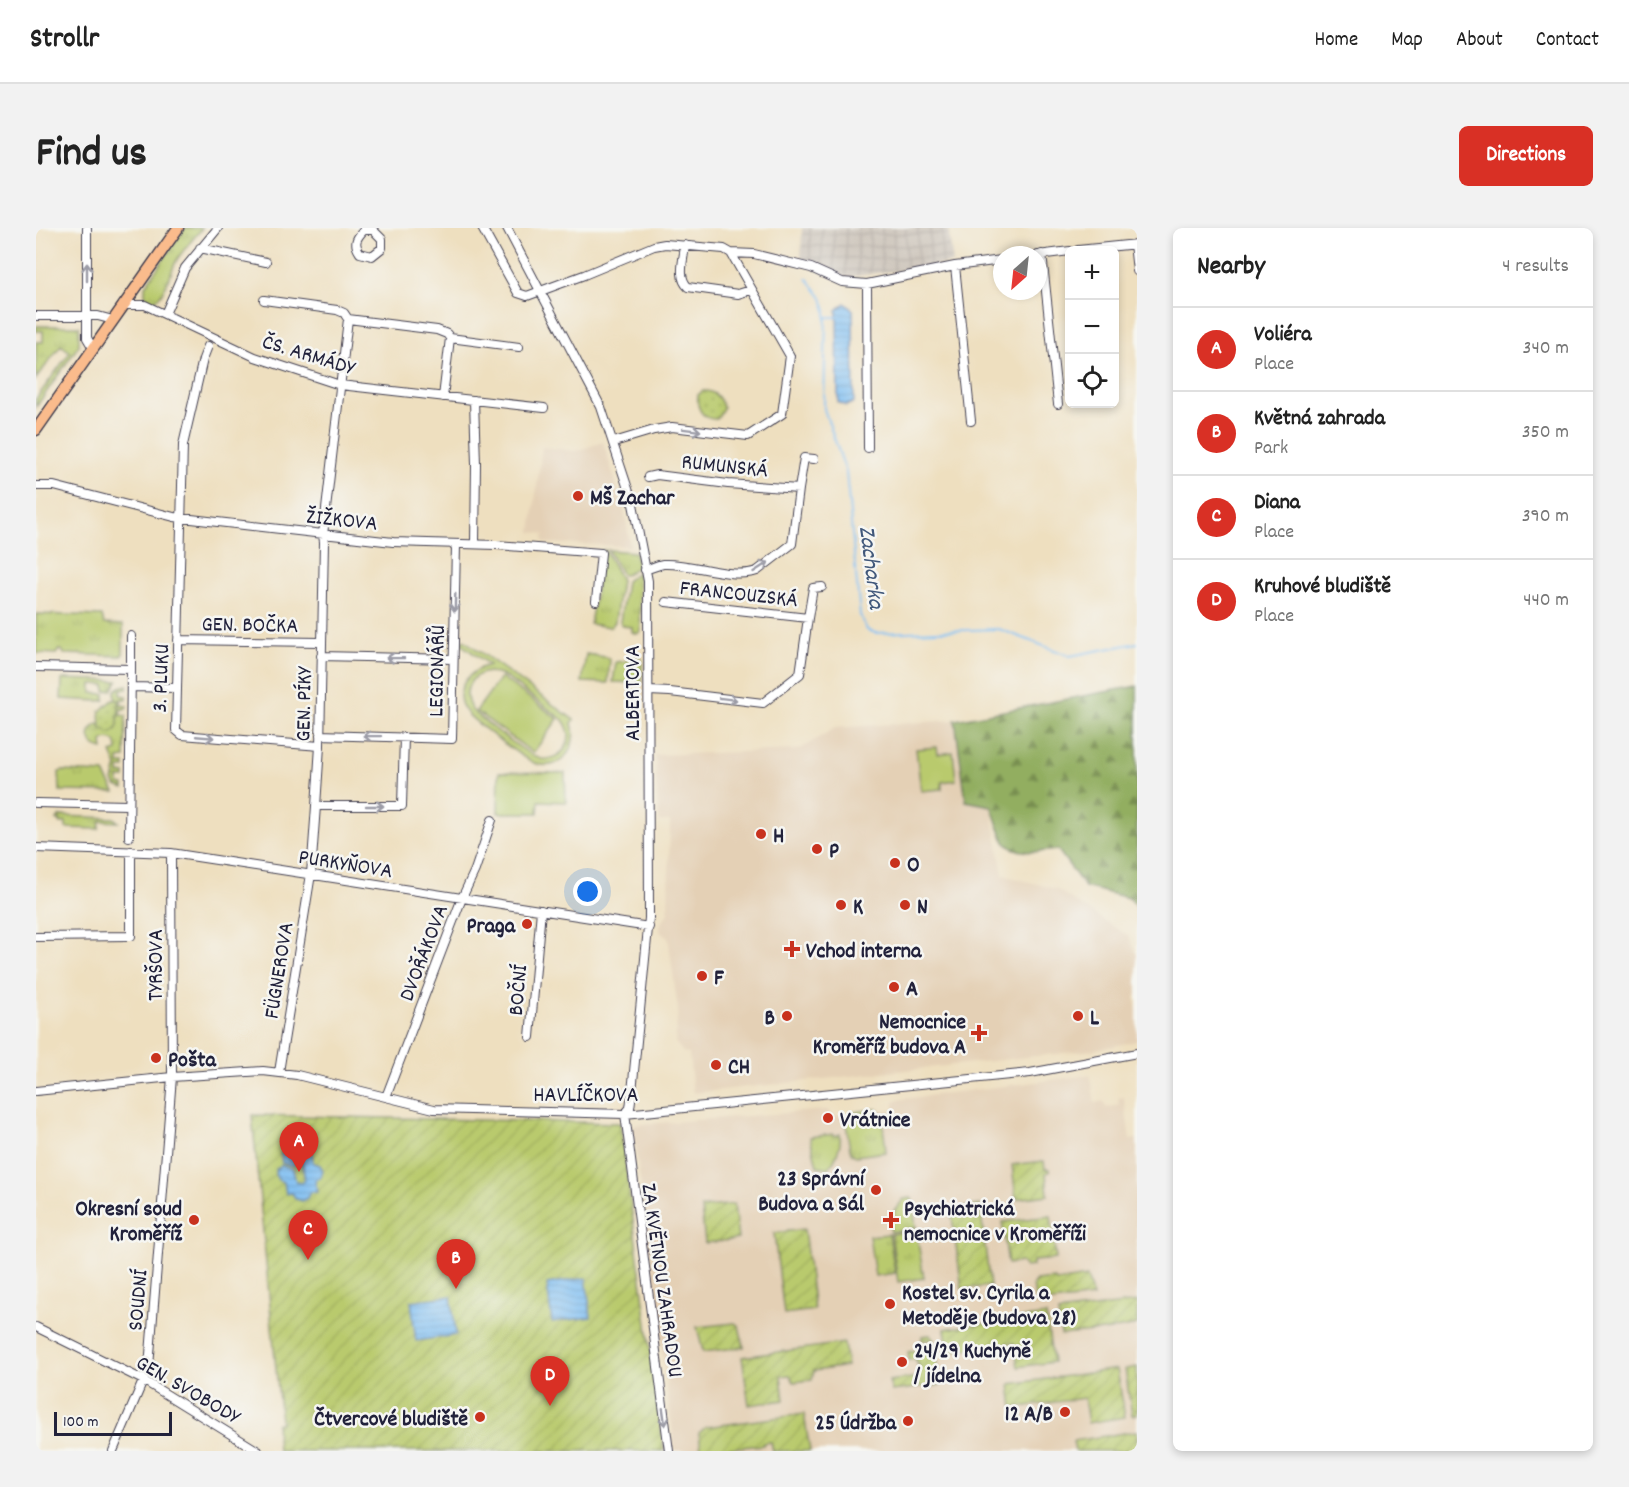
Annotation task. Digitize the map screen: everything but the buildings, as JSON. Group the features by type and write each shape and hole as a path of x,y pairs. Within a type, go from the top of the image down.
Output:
{"main road":[{"path":"36,430 178,228"}],"street":[{"path":"87,228 87,338 93,348"},
{"path":"165,314 185,268 218,228"},
{"path":"482,228 518,292 527,296 654,246 665,244 754,254 811,268 842,282 867,284 955,266 993,261"},
{"name":"ALBERTOVA","path":"507,228 597,397 633,504 648,581 649,927 630,1108 625,1114"},
{"path":"1117,246 1136,244 1137,271"},
{"path":"685,245 682,277 688,287 738,294 751,290"},
{"path":"200,248 266,262"},
{"path":"1047,254 1065,252"},
{"path":"614,442 672,427 748,436 782,414 790,356 731,253"},
{"path":"955,266 971,421"},
{"path":"123,305 145,305 138,292 139,282"},
{"path":"867,284 868,448"},
{"path":"264,300 337,310 344,313 348,319 437,330 447,334 450,338 519,347"},
{"path":"1045,300 1058,404"},
{"name":"ČS. ARMÁDY","path":"145,305 255,357 340,385 544,408"},
{"path":"36,316 87,316 113,320"},
{"name":"GEN. PÍKY","path":"311,874 320,746 323,535 348,319"},
{"path":"443,397 450,338"},
{"name":"3. PLUKU","path":"208,346 183,445 175,728 179,734 320,746"},
{"path":"474,400 475,544"},
{"name":"RUMUNSKÁ","path":"645,570 663,564 735,573 757,571 792,544 804,458 814,459"},
{"name":"RUMUNSKÁ","path":"648,477 657,475 728,484 799,489"},
{"name":"ŽIŽKOVA","path":"36,486 54,486 180,517 323,535 393,542 475,544 601,554 596,602"},
{"name":"LEGIONÁŘŮ","path":"320,735 452,739 456,545"},
{"name":"FRANCOUZSKÁ","path":"649,691 763,703 800,674 813,588 822,587"},
{"name":"FRANCOUZSKÁ","path":"666,602 808,618"},
{"path":"129,837 131,636"},
{"name":"GEN. BOČKA","path":"178,640 321,642"},
{"path":"321,656 453,659"},
{"path":"36,667 131,669"},
{"path":"131,687 176,688"},
{"path":"316,806 402,806 404,737"},
{"path":"36,803 128,805"},
{"name":"DVOŘÁKOVA","path":"386,1097 462,898 475,870 492,820"},
{"name":"PURKYŇOVA","path":"36,848 171,853 649,927"},
{"path":"36,938 131,936 131,851"},
{"name":"TYRŠOVA","path":"171,853 172,1077"},
{"name":"FÜGNEROVA","path":"279,1072 311,874"},
{"name":"BOČNÍ","path":"530,1037 541,910"},
{"name":"HAVLÍČKOVA","path":"36,1091 172,1077 251,1071 279,1072 434,1109 625,1114 1030,1073 1137,1053"},
{"name":"SOUDNÍ","path":"113,1451 149,1367 172,1077"},
{"name":"ZA KVĚTNOU ZAHRADOU","path":"625,1114 669,1451"},
{"name":"GEN. SVOBODY","path":"36,1327 143,1380 258,1451"}],"shaded area":[{"path":"802,228 948,228 953,263 834,279 801,262"},
{"name":"MŠ Zachar","path":"603,442 624,509 630,546 545,543 544,534 531,532 542,447 576,451"},
{"path":"955,720 966,801 991,806 1003,875 1056,889 1128,936 1137,954 1137,995 1135,996 1137,1041 1093,1050 693,1093 689,1054 683,1052 675,1042 678,1010 668,937 660,931 661,923 668,913 670,821 659,821 655,755 798,750 835,728"},
{"name":"Psychiatrická nemocnice v Kroměříži","path":"1090,1075 1095,1103 1104,1101 1106,1108 1119,1105 1118,1098 1124,1097 1130,1140 1137,1139 1137,1451 675,1451 633,1125 826,1110 829,1111 830,1117 894,1109 896,1100"}],"green space":[{"path":"185,228 202,228 178,258 164,290 156,300 150,303 145,295 145,286"},
{"path":"36,326 79,326 79,345 36,407 36,399 70,352 61,345 36,379 36,342 43,342 43,331 36,331"},
{"path":"703,391 714,393 721,401 723,408 717,419 704,416 699,409 698,395"},
{"path":"603,550 621,580 615,622 611,627 590,624"},
{"path":"608,550 635,552 637,567 622,575"},
{"path":"638,572 641,631 637,634 632,632 632,627 622,626 620,622 626,581"},
{"path":"36,614 102,616 104,624 123,625 123,654 120,656 64,654 62,650 56,654 36,653"},
{"path":"464,640 574,720 572,723 573,741 566,756 560,762 552,765 534,763 499,740 467,713 460,698 464,683 474,672 489,665 461,644","holes":["489,672 504,676 563,720 569,737 566,747 559,755 545,759 536,757 506,738 472,710 467,697 472,680 476,676"]},
{"path":"586,654 610,660 608,683 582,682"},
{"path":"632,656 642,659 642,683 613,682 616,662 628,661"},
{"path":"501,677 558,719 533,753 476,711"},
{"path":"62,680 118,681 112,690 105,691 105,685 92,684 92,693 105,694 105,700 99,701 61,699"},
{"path":"127,685 127,689 121,689 121,695 127,696 127,699 121,699 121,705 127,706 126,709 121,709 120,715 126,716 125,758 119,759 119,764 125,764 125,768 119,768 119,773 125,774 125,778 119,778 119,784 124,785 124,789 116,786 113,781 117,766 111,753 117,751 116,743 109,739 104,741 102,742 103,749 91,742 89,735 98,724 112,733 117,728 115,691"},
{"path":"1137,686 1137,907 1129,898 1085,887 1058,850 1023,851 1006,843 991,806 966,801 955,720"},
{"path":"113,700 119,700 118,725 115,731 109,733 101,729 100,711"},
{"path":"937,747 938,754 953,752 956,780 942,782 942,789 921,791 916,749"},
{"path":"59,772 104,773 115,792 60,791"},
{"path":"499,772 565,773 566,802 539,801 538,813 498,813"},
{"path":"60,816 114,818 118,822 100,821 99,829 66,828 66,823 60,823 60,820 57,820"},
{"path":"876,1109 882,1114 886,1152 856,1156 850,1150 845,1116 850,1113"},
{"path":"252,1115 620,1123 664,1451 278,1451 276,1424 281,1422"},
{"path":"834,1134 835,1136 840,1134 840,1139 834,1160 829,1168 817,1166 810,1137"},
{"path":"1044,1161 1045,1169 1049,1169 1046,1173 1048,1195 1016,1199 1012,1165"},
{"path":"912,1198 916,1228 891,1232 889,1222 894,1220 894,1211 904,1199"},
{"path":"734,1204 738,1239 705,1243 701,1208"},
{"path":"980,1205 990,1286 962,1289 951,1209"},
{"path":"1051,1216 1056,1259 1033,1261 1033,1266 1025,1267 1021,1262 1008,1264 1002,1222"},
{"path":"804,1229 814,1310 784,1314 774,1233"},
{"path":"916,1230 924,1278 898,1282 891,1234"},
{"path":"889,1234 895,1273 875,1276 869,1236"},
{"path":"1087,1277 1093,1297 1036,1304 1033,1285 1036,1281 1055,1279 1056,1282"},
{"path":"1137,1302 1137,1325 1061,1335 1058,1313"},
{"path":"1046,1315 1053,1362 1018,1367 1014,1343 1005,1344 1003,1353 985,1355 981,1347 948,1352 945,1329"},
{"path":"735,1323 739,1326 744,1347 703,1352 697,1327"},
{"path":"930,1335 933,1338 940,1385 892,1391 889,1381 919,1377 919,1364 916,1359 909,1360 908,1352 931,1349 930,1339 922,1341 922,1336"},
{"path":"844,1343 847,1366 814,1371 812,1380 794,1382 790,1375 781,1376 784,1400 749,1405 742,1357"},
{"path":"1137,1367 1137,1414 1132,1415 1125,1369"},
{"path":"1117,1369 1125,1417 1088,1423 1084,1398 1013,1408 1010,1384"},
{"path":"804,1414 810,1451 773,1451 771,1442 763,1443 763,1445 701,1451 699,1433 706,1427"},
{"path":"1137,1431 1137,1451 1075,1451 1073,1441"}],"water":[{"path":"845,303 853,310 854,402 846,406 838,402 837,310"},
{"path":"294,1143 302,1146 305,1152 312,1151 313,1163 320,1165 323,1170 321,1177 315,1180 317,1192 310,1192 302,1201 296,1199 292,1193 286,1194 284,1182 278,1180 275,1174 276,1169 282,1165 293,1169 296,1182 301,1183 305,1180 302,1163 296,1162 293,1166 282,1163 281,1153 288,1153"},
{"path":"586,1278 591,1317 552,1322 547,1284"},
{"path":"451,1296 456,1335 416,1341 411,1301"}],"waterway":[{"name":"Zacharka","path":"807,278 822,298 826,311 824,409 846,472 860,615 867,630 876,633 999,629 1070,656 1137,643"},
{"path":"826,317 838,317"}],"place":[{"name":"MŠ Zachar","path":"578,496"},
{"name":"H","path":"761,834"},
{"name":"P","path":"817,849"},
{"name":"O","path":"895,863"},
{"name":"K","path":"841,905"},
{"name":"N","path":"905,905"},
{"name":"Praga","path":"527,924"},
{"name":"Vchod interna","path":"792,949"},
{"name":"F","path":"702,976"},
{"name":"A","path":"894,987"},
{"name":"B","path":"787,1016"},
{"name":"L","path":"1078,1016"},
{"name":"Nemocnice Kroměříž budova A","path":"979,1033"},
{"name":"Pošta","path":"156,1058"},
{"name":"CH","path":"716,1065"},
{"name":"Vrátnice","path":"828,1118"},
{"name":"Voliéra","path":"299,1172"},
{"name":"23 Správní Budova a Sál","path":"876,1190"},
{"name":"Okresní soud Kroměříž","path":"194,1220"},
{"name":"Psychiatrická nemocnice v Kroměříži","path":"891,1220"},
{"name":"Diana","path":"308,1260"},
{"name":"Květná zahrada","path":"456,1289"},
{"name":"Kostel sv. Cyrila a Metoděje (budova 28)","path":"890,1304"},
{"name":"24/29 Kuchyně / jídelna","path":"902,1362"},
{"name":"Kruhové bludiště","path":"550,1406"},
{"name":"12 A/B","path":"1065,1412"},
{"name":"Čtvercové bludiště","path":"480,1417"},
{"name":"25 Údržba","path":"908,1421"}]}
